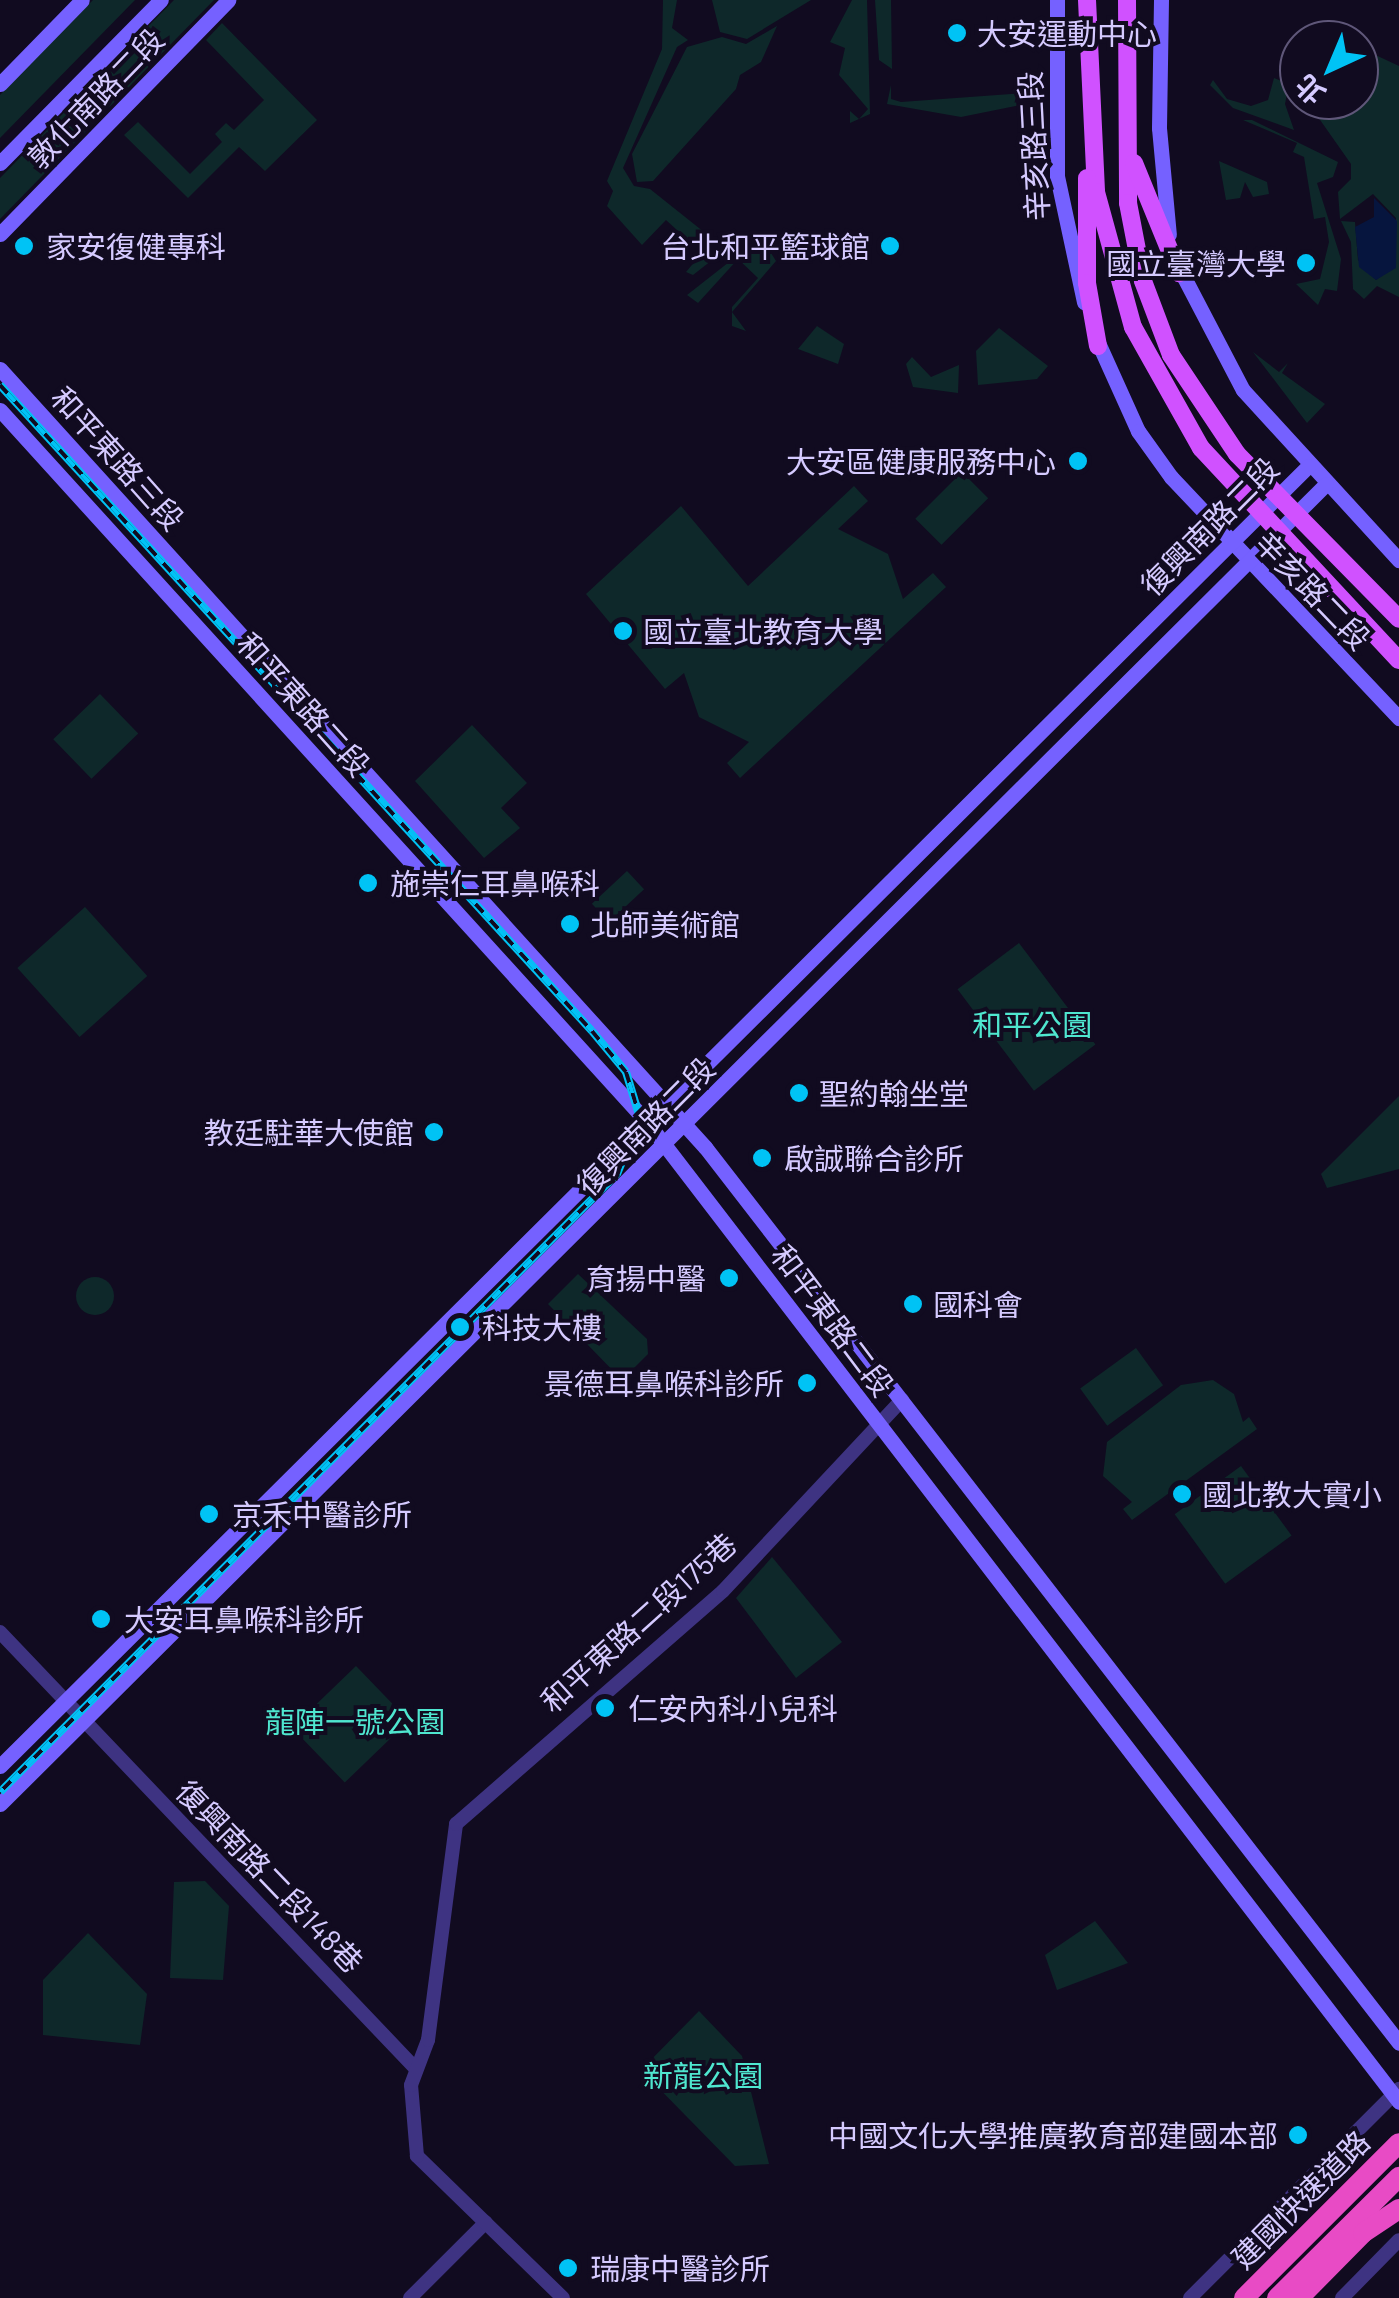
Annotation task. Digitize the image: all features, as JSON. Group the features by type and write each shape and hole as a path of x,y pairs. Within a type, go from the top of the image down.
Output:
{"highway":[{"name":"建國快速道路","path":"1244,2298 1399,2144"},
{"name":"建國快速道路","path":"1277,2298 1399,2176"},
{"path":"1298,2298 1363,2233 1399,2209"}],"main road":[{"path":"0,84 82,0"},
{"name":"敦化南路二段","path":"0,163 160,0"},
{"name":"敦化南路二段","path":"0,234 228,0"},
{"name":"辛亥路三段","path":"1057,0 1057,176 1067,250 1098,346 1138,431 1230,543"},
{"path":"1087,0 1090,123 1084,225 1098,346"},
{"path":"1128,0 1128,202 1156,318 1212,423 1278,496"},
{"path":"1161,0 1162,201 1179,273"},
{"name":"辛亥路三段","path":"1090,123 1107,244 1133,326 1202,448 1258,514"},
{"path":"1128,124 1148,213 1243,390 1316,475 1399,560"},
{"name":"和平東路三段","path":"0,369 194,585"},
{"name":"和平東路三段","path":"0,410 180,607"},
{"name":"復興南路二段","path":"0,1766 1258,514 1278,496 1316,475"},
{"name":"復興南路二段","path":"0,1804 1296,514 1316,475"},
{"name":"辛亥路二段","path":"1296,514 1316,475"},
{"name":"辛亥路二段","path":"1278,496 1399,620"},
{"name":"辛亥路二段","path":"1258,514 1399,660"},
{"name":"辛亥路二段","path":"1230,543 1399,718"},
{"name":"和平東路二段","path":"194,585 686,1123 1399,2042"},
{"name":"和平東路二段","path":"180,607 647,1122 1397,2095"}],"street":[{"name":"和平東路二段175巷","path":"486,2222 420,2156 411,2085 428,2040 456,1824 723,1591 876,1422 902,1400"},
{"name":"復興南路二段148巷","path":"0,1632 416,2069"},
{"path":"1190,2298 1397,2095"},
{"path":"410,2298 486,2222 563,2298"},
{"path":"1342,2298 1399,2240"}],"green space":[{"path":"93,0 135,0 0,138 0,95"},
{"path":"174,0 214,0 0,219 0,178"},
{"path":"663,0 677,0 672,28 688,40 677,47 623,168 634,186 650,189 709,236 701,245 713,256 725,250 693,275 686,272 702,253 666,220 642,245 607,206 613,191 607,181 662,49"},
{"path":"712,0 811,0 747,39 720,32"},
{"path":"852,0 867,0 870,114 859,119 868,109 839,75 845,48 830,42"},
{"path":"875,0 891,0 892,69 879,60"},
{"path":"222,23 317,120 265,171 239,147 188,198 124,135 138,122 190,174 222,142 215,134 226,123 234,130 264,100 206,40"},
{"path":"777,26 761,62 740,75 736,89 653,181 637,182 632,154 687,47 722,37 746,44"},
{"path":"1379,57 1399,66 1399,297 1377,286 1364,299 1353,289 1351,242 1341,221 1355,222 1358,260 1376,280 1396,265 1396,218 1373,194 1340,219 1338,192 1351,179 1351,164 1320,120 1379,120"},
{"path":"1274,78 1279,80 1279,120 1291,120 1294,130 1233,108 1210,85 1213,80 1227,99 1251,106 1268,100"},
{"path":"891,85 891,99 901,102 1025,93 1025,104 961,117 887,104"},
{"path":"1243,120 1252,120 1338,162 1333,177 1317,183 1341,259 1337,291 1325,289 1318,305 1296,284 1320,279 1329,242 1325,217 1314,219 1304,157 1293,152 1297,143"},
{"path":"1219,161 1267,182 1269,194 1253,197 1245,182 1240,198 1226,200"},
{"path":"761,237 776,261 732,312 732,307 758,278 738,259 698,303 687,295"},
{"path":"732,312 746,331 732,326"},
{"path":"817,326 844,344 838,364 798,349"},
{"path":"999,328 1048,366 1037,379 978,385 976,351"},
{"path":"1253,352 1279,372 1288,363 1282,373 1325,404 1307,423"},
{"path":"912,357 931,377 959,365 958,393 913,387 906,364"},
{"path":"962,472 988,498 941,545 915,519"},
{"path":"854,486 868,501 838,529 888,554 903,599 933,573 946,587 740,778 727,763 749,742 699,717 684,673 665,689 586,594 681,506 748,586"},
{"path":"100,694 138,734 91,779 53,739"},
{"path":"472,725 527,783 501,808 520,828 484,858 415,781"},
{"path":"627,871 644,889 609,922 592,904"},
{"path":"85,907 147,976 80,1037 17,968"},
{"name":"和平公園","path":"1019,943 1095,1044 1034,1091 958,989"},
{"path":"1399,1096 1399,1169 1327,1188 1321,1174"},
{"path":"578,1274 647,1339 648,1354 622,1380 548,1304"},
{"path":"95,1277 108,1283 114,1296 108,1309 95,1315 82,1309 76,1296 82,1283"},
{"path":"1136,1348 1163,1385 1107,1426 1080,1389"},
{"path":"1213,1380 1234,1394 1243,1422 1249,1417 1257,1429 1132,1520 1123,1509 1132,1502 1103,1476 1107,1442 1181,1385"},
{"path":"1241,1466 1292,1536 1225,1584 1175,1514"},
{"path":"772,1557 842,1642 796,1678 736,1598"},
{"name":"龍陣一號公園","path":"356,1666 409,1721 345,1782 292,1728"},
{"path":"205,1881 229,1906 223,1980 170,1978 174,1882"},
{"path":"1095,1921 1128,1963 1057,1990 1045,1955"},
{"path":"88,1933 147,1994 140,2045 43,2035 43,1980"},
{"name":"新龍公園","path":"699,2011 742,2056 769,2164 735,2166 641,2070"}],"water":[{"path":"1374,198 1397,221 1396,268 1376,280 1359,267 1355,227 1374,217"}],"railway":[{"path":"0,385 592,1031 626,1072 640,1118 617,1174 0,1792"}],"place":[{"name":"大安運動中心","path":"957,33"},
{"name":"家安復健專科","path":"24,246"},
{"name":"台北和平籃球館","path":"890,246"},
{"name":"國立臺灣大學","path":"1306,263"},
{"name":"大安區健康服務中心","path":"1078,461"},
{"name":"國立臺北教育大學","path":"623,631"},
{"name":"施崇仁耳鼻喉科","path":"368,883"},
{"name":"北師美術館","path":"570,924"},
{"name":"聖約翰坐堂","path":"799,1093"},
{"name":"教廷駐華大使館","path":"434,1132"},
{"name":"啟誠聯合診所","path":"762,1158"},
{"name":"育揚中醫","path":"729,1278"},
{"name":"國科會","path":"913,1304"},
{"name":"科技大樓","path":"460,1327"},
{"name":"景德耳鼻喉科診所","path":"807,1383"},
{"name":"國北教大實小","path":"1182,1494"},
{"name":"京禾中醫診所","path":"209,1514"},
{"name":"大安耳鼻喉科診所","path":"101,1619"},
{"name":"仁安內科小兒科","path":"605,1708"},
{"name":"中國文化大學推廣教育部建國本部","path":"1298,2135"},
{"name":"瑞康中醫診所","path":"568,2268"}]}
